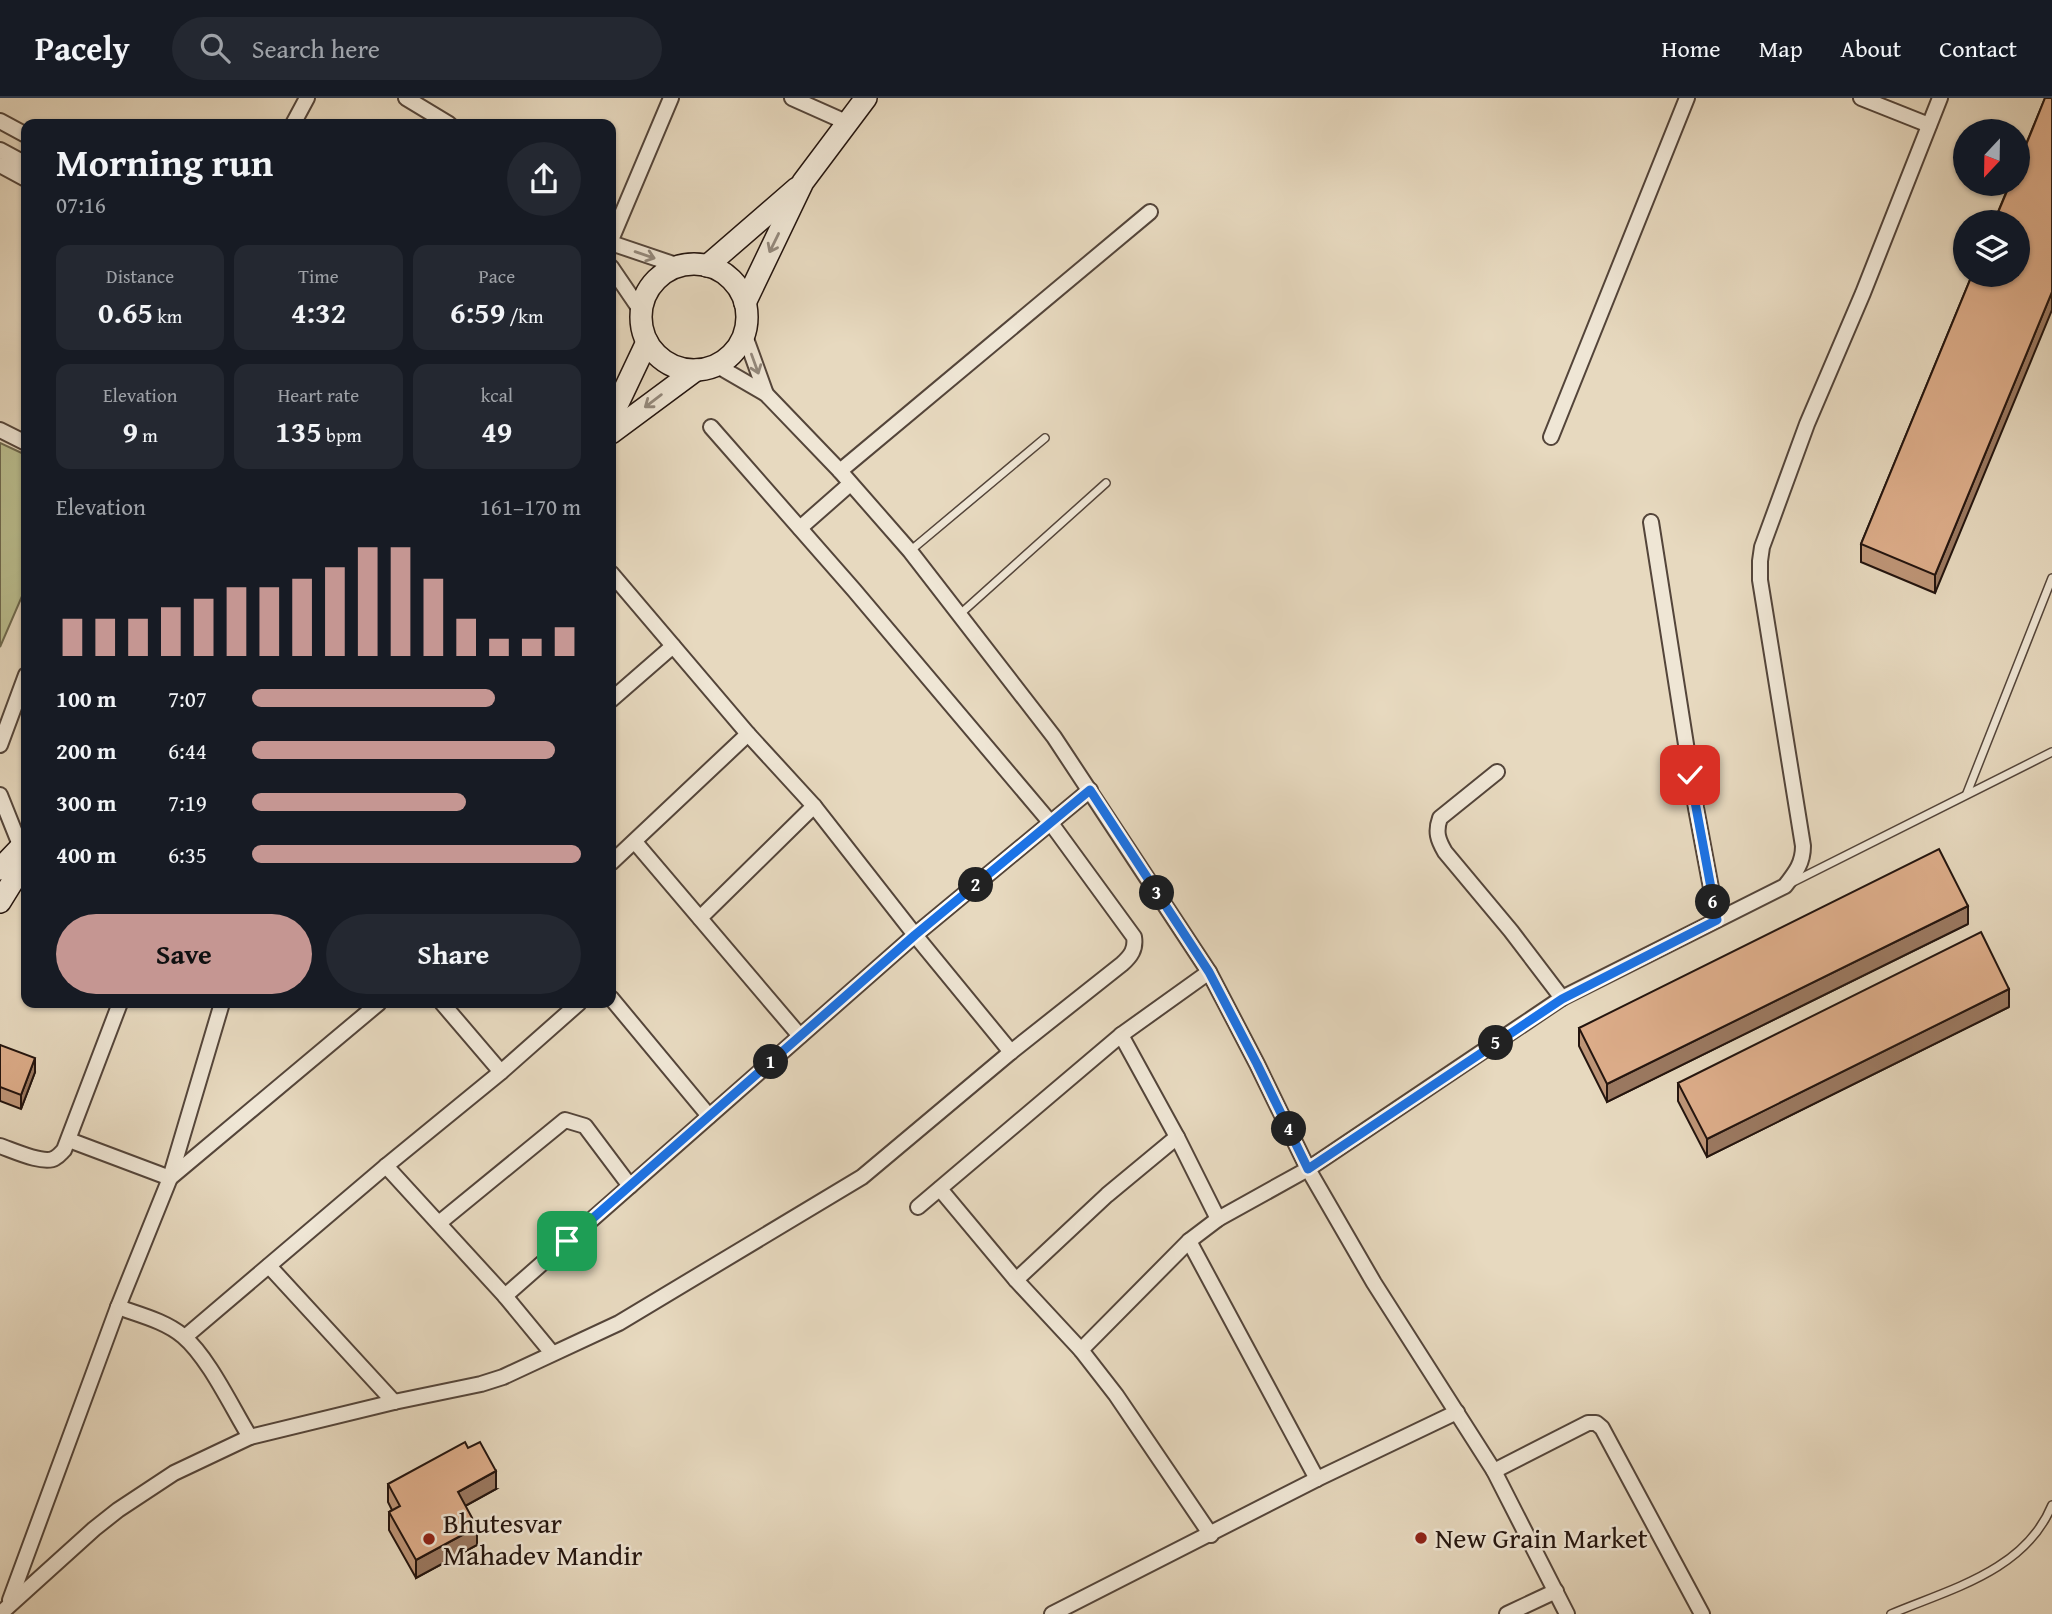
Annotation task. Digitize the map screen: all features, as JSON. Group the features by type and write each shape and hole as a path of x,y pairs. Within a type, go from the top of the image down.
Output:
{"main road":[{"path":"707,266 803,182 866,98"},
{"path":"745,303 803,182"},
{"path":"616,430 733,352 744,333 747,318 745,303 737,287 724,274 707,266 679,266 653,283 645,296 641,311 642,327 655,354 667,363 681,368 706,368"},
{"path":"616,407 647,342"},
{"path":"0,869 21,856"},
{"path":"0,902 21,861"}],"street":[{"path":"296,119 307,98"},
{"path":"405,98 441,119"},
{"path":"616,230 671,98"},
{"path":"792,98 848,123"},
{"path":"1551,437 1687,98"},
{"path":"1861,98 1929,125"},
{"path":"1081,1350 1188,1241 1218,1219 1308,1169 1562,999 1785,886 1800,868 1803,846 1760,580 1762,547 1807,424 1941,98"},
{"path":"0,121 21,132"},
{"path":"0,150 21,161"},
{"path":"0,165 21,176"},
{"path":"840,471 1150,212"},
{"path":"616,244 679,266"},
{"path":"616,274 641,311"},
{"path":"744,333 766,394"},
{"path":"706,368 766,394 840,471 910,551 1054,737 1209,972 1308,1169 1374,1283 1494,1471 1567,1614"},
{"path":"4,1609 118,1510 174,1473 250,1437 481,1384 503,1377 619,1322 862,1177 1131,955 1135,944 1134,937 1050,822 711,427"},
{"path":"0,430 21,440"},
{"path":"800,528 850,484"},
{"path":"1651,522 1692,786 1717,920"},
{"path":"616,579 748,734 814,806 1011,1052"},
{"path":"616,591 621,585"},
{"path":"616,696 673,646"},
{"path":"0,745 21,688"},
{"path":"616,859 748,734"},
{"path":"1497,772 1440,818 1436,829 1438,841 1562,999"},
{"path":"505,1296 915,935 1090,790"},
{"path":"0,795 21,844"},
{"path":"699,918 814,806"},
{"path":"635,842 800,1036"},
{"path":"918,1207 1121,1035 1209,972"},
{"path":"616,1004 709,1116"},
{"path":"0,1146 48,1160 64,1150 118,1008"},
{"path":"4,1609 118,1307 170,1178 221,1008"},
{"path":"170,1178 373,1008"},
{"path":"446,1008 501,1072"},
{"path":"184,1337 501,1072 573,1008"},
{"path":"1121,1035 1218,1219"},
{"path":"439,1223 565,1120 585,1126 629,1186"},
{"path":"1016,1280 1107,1195 1177,1137"},
{"path":"69,1140 170,1178"},
{"path":"386,1166 505,1296 552,1353"},
{"path":"940,1189 1016,1280 1081,1350 1116,1395 1211,1535"},
{"path":"1188,1241 1317,1479"},
{"path":"269,1266 394,1402"},
{"path":"118,1307 162,1323 184,1337 213,1374 250,1437"},
{"path":"1052,1614 1317,1479 1457,1412"},
{"path":"1494,1471 1588,1423 1596,1423 1602,1428 1702,1614"},
{"path":"1507,1614 1556,1591"}],"lane":[{"path":"910,551 1045,438"},
{"path":"959,615 1106,483"},
{"path":"1966,794 2052,578"},
{"path":"1785,886 2052,752"},
{"path":"1891,1614 1986,1575 2007,1561 2035,1537 2052,1505"}],"green space":[{"path":"0,443 21,453 21,599 0,647"}],"building":[{"path":"2045,98 2052,98 2052,292 1935,575 1861,544 1967,287 2030,287 2030,210 1999,210 2005,196 2030,196 2030,135"},
{"path":"1939,849 1968,906 1607,1084 1579,1028"},
{"path":"1981,932 2009,989 1707,1139 1678,1083"},
{"path":"0,1045 35,1058 21,1095 0,1087"},
{"path":"465,1442 468,1448 480,1442 496,1471 458,1492 477,1527 416,1560 389,1512 400,1506 388,1484"}],"place":[{"name":"New Grain Market","path":"1421,1538"},
{"name":"Bhutesvar Mahadev Mandir","path":"429,1539"}],"route":[{"path":"567,1241 915,935 1090,790 1209,972 1308,1169 1562,999 1717,920 1690,775"}]}
